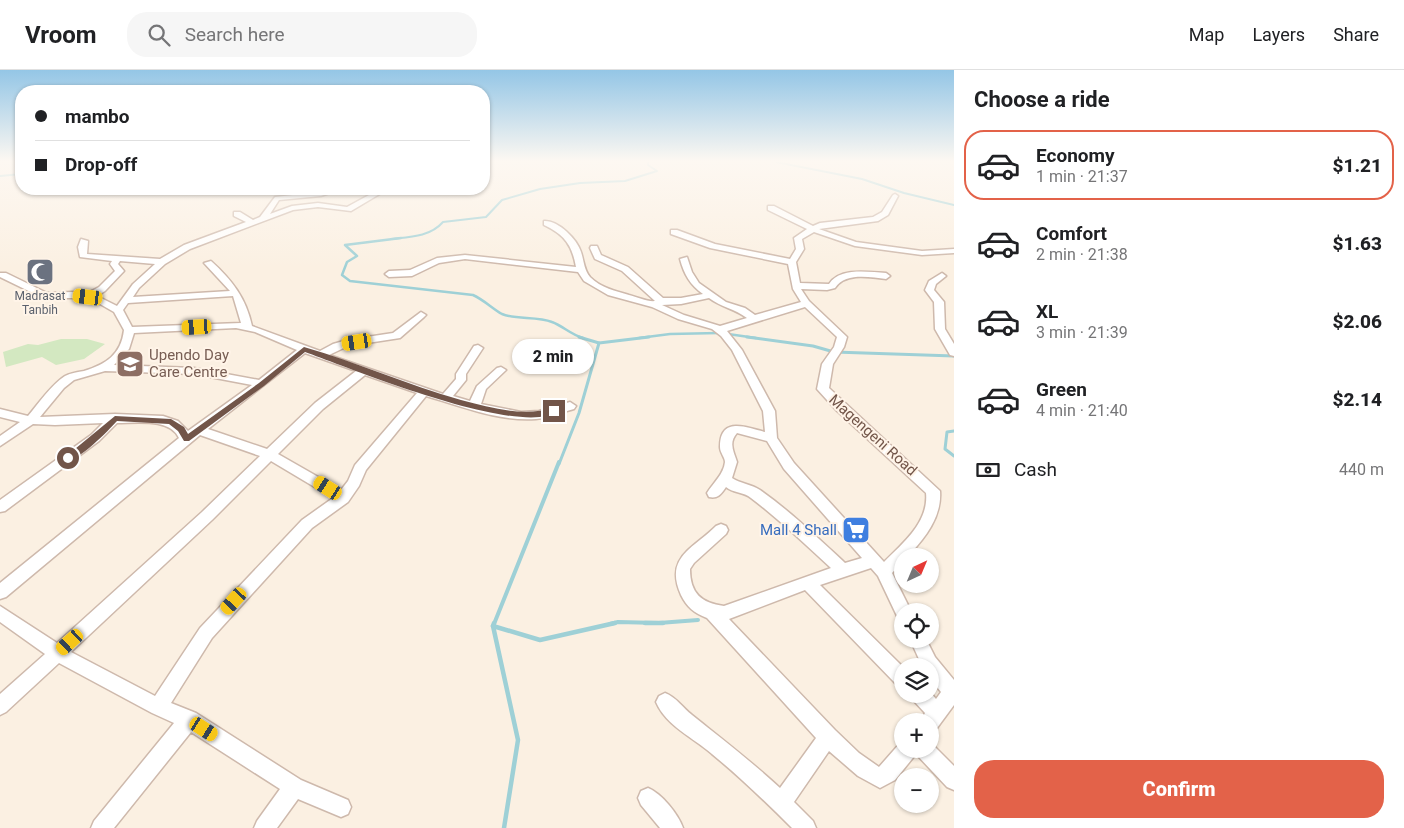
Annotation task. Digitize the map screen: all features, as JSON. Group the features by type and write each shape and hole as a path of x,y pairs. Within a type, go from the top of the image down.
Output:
{"street":[{"path":"263,218 277,198 284,197"},
{"path":"118,310 136,286 162,262 187,247 263,218 303,206 318,205 348,209 370,197"},
{"path":"813,229 825,224 875,219 882,216 895,197"},
{"path":"771,208 813,229 860,245 922,253 954,252"},
{"path":"237,214 253,223"},
{"path":"547,223 557,228 573,243 577,251 581,270 587,279 603,290 658,303 719,329 725,334 737,350 769,411 771,438 789,466 843,528 880,566 898,603"},
{"name":"Magengeni Road","path":"813,229 798,238 800,249 792,262 796,286 806,304 832,325 842,337 842,344 834,352 826,368 823,389 841,408 933,490 935,497 929,521 880,566"},
{"path":"674,232 713,246 792,262"},
{"path":"84,241 82,247 83,255 162,262"},
{"path":"594,248 598,257 625,269 658,303"},
{"path":"389,274 412,273 437,261 464,257 581,270"},
{"path":"88,297 117,276 120,271 114,264 117,258"},
{"path":"684,259 693,282 723,304 742,310 755,319"},
{"path":"208,263 224,277 236,293 243,306 246,327"},
{"path":"796,286 832,286 835,280 862,274 886,276"},
{"path":"3,275 46,296 72,295 88,297 104,302 118,310 129,330 128,339 124,349 105,368"},
{"path":"942,276 932,284 929,290 939,302 940,329 954,353"},
{"path":"126,300 236,293"},
{"path":"658,303 712,295"},
{"path":"719,329 733,327 806,304"},
{"path":"320,355 337,346 396,336 421,315"},
{"path":"129,330 236,325 258,330 320,355 424,392 474,406 521,416 539,415 570,406"},
{"path":"445,398 460,380 461,374 478,348"},
{"path":"0,592 186,439 261,384 304,349"},
{"path":"0,442 31,420 60,386 70,378 105,368 194,371 261,384"},
{"path":"474,406 481,388 501,370"},
{"path":"0,706 200,523 268,454 319,406 363,371"},
{"path":"158,707 206,633 307,524 343,498 354,483 360,468 424,392"},
{"path":"0,413 17,419 31,420 68,421 115,418 171,421 181,429 186,439"},
{"path":"0,507 95,438 115,418"},
{"path":"714,493 725,479 732,462 726,451 728,435 732,430 736,429 771,438"},
{"path":"198,430 268,454 343,498"},
{"path":"725,479 735,488 753,492 788,520 843,570"},
{"path":"721,530 689,558 683,566 683,578 689,592 700,608 711,611 724,613 843,570 880,566"},
{"path":"808,583 894,670"},
{"path":"711,611 828,736 859,765 880,778 888,773 900,758"},
{"path":"0,613 57,653 158,707 189,720 294,787 341,807"},
{"path":"922,648 929,663 953,693 936,713"},
{"path":"665,702 675,715 716,745 806,828"},
{"path":"101,828 189,720"},
{"path":"781,803 828,736"},
{"path":"932,758 954,780"},
{"path":"264,828 294,787"},
{"path":"648,798 674,828"}],"green space":[{"path":"61,339 87,339 105,344 84,359 56,365 42,357 6,367 3,352 28,344 38,345"}],"waterway":[{"path":"399,238 412,237 432,231 443,222 486,217 502,200 511,197"},
{"path":"922,197 954,205"},
{"path":"391,239 399,238"},
{"path":"399,238 345,245 357,256 347,262 342,275 350,281 473,295 502,314 546,320 583,338"},
{"path":"639,338 670,334 719,333"},
{"path":"728,334 756,338"},
{"path":"579,337 599,343"},
{"path":"599,343 649,337"},
{"path":"747,337 813,346 834,352 954,356"},
{"path":"559,464 579,413 599,343"},
{"path":"954,431 947,432 945,449 954,456"},
{"path":"494,624 559,462"},
{"path":"659,623 698,620"},
{"path":"610,624 618,622 659,623"},
{"path":"493,626 540,640 615,623"},
{"path":"645,623 659,623"},
{"path":"493,626 518,740 504,828"}],"place":[{"name":"Madrasat Tanbih","path":"40,272"},
{"name":"Upendo Day Care Centre","path":"130,364"},
{"name":"Mall 4 Shall","path":"856,530"}],"route":[{"path":"68,458 95,438 115,418 171,421 181,429 186,439 261,384 304,349 424,392 497,412 521,416 539,415 554,411"}]}
